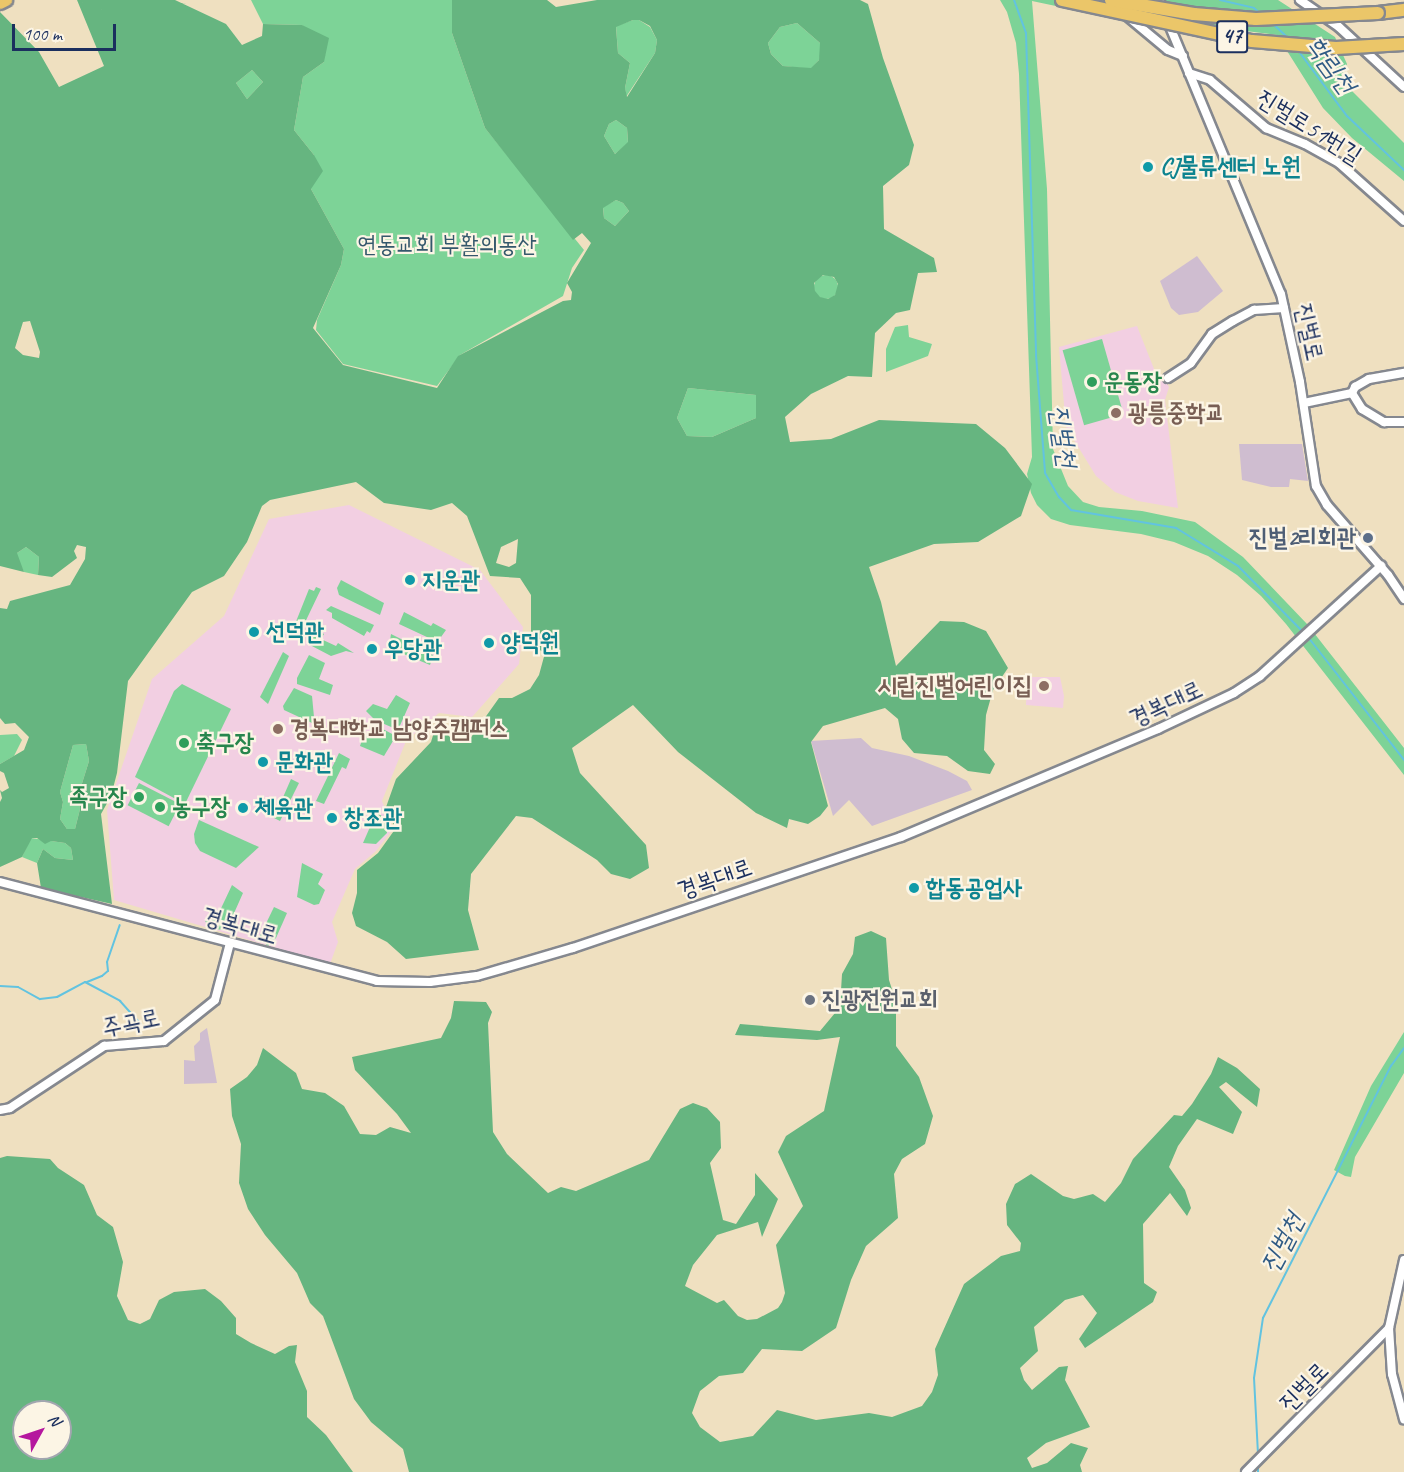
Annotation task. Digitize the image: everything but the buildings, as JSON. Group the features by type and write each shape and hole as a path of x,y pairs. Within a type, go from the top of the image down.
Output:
{"highway":[{"path":"0,3 6,0"},
{"name":"47","path":"1062,0 1252,41 1336,48 1404,44"},
{"name":"47","path":"1112,0 1194,14 1256,19 1404,10"}],"street":[{"path":"1112,0 1125,15 1168,50 1184,58"},
{"name":"진벌로","path":"1159,0 1269,261 1284,308 1304,403 1313,477 1320,494 1381,566 1404,598"},
{"path":"1300,0 1339,27 1404,87"},
{"name":"진벌로51번길","path":"1189,73 1210,80 1266,128 1305,144 1339,163 1404,220"},
{"path":"1168,378 1191,363 1212,334 1233,321 1254,310 1284,308"},
{"path":"1352,393 1355,387 1369,379 1404,373"},
{"path":"1304,403 1352,393"},
{"path":"1352,393 1362,409 1383,422 1404,422"},
{"name":"경복대로","path":"0,882 377,981 430,982 477,976 573,948 901,837 1105,753 1214,704 1260,676 1381,566"},
{"name":"주곡로","path":"0,1110 10,1108 104,1046 164,1041 215,1000 230,943"},
{"path":"1404,1260 1389,1328 1392,1374 1404,1419"},
{"name":"진벌로","path":"1249,1470 1389,1328"}],"shaded area":[{"path":"1197,256 1223,291 1198,312 1179,315 1171,308 1160,281"},
{"name":"광릉중학교","path":"1137,326 1158,379 1164,379 1169,387 1165,400 1178,508 1138,501 1115,492 1096,476 1066,427 1059,347"},
{"path":"1239,444 1302,444 1308,481 1290,479 1289,487 1271,487 1242,480"},
{"name":"경복대학교 남양주캠퍼스","path":"349,505 480,570 523,627 519,664 472,717 439,713 406,741 382,801 393,829 376,851 355,869 332,922 338,942 330,964 114,900 107,810 152,679 224,616 269,519"},
{"name":"시립진벌어린이집","path":"1027,677 1060,677 1064,696 1063,708 1026,705"},
{"path":"861,738 872,748 909,756 948,771 967,781 972,790 872,826 849,800 833,816 811,741"},
{"path":"207,1028 217,1083 184,1084 184,1060 195,1061 194,1046 200,1040 200,1033"}],"green space":[{"path":"77,0 175,0 226,24 242,45 262,36 263,24 302,25 329,38 324,62 303,77 294,130 314,155 323,171 311,189 344,249 341,265 313,328 343,365 437,388 458,356 563,301 571,300 572,292 567,283 591,243 582,233 573,240 485,128 452,33 452,0 547,0 556,7 597,0 860,0 868,4 883,58 914,145 909,165 883,186 884,229 934,258 937,272 918,273 910,310 896,313 875,333 872,377 848,376 811,394 785,417 790,442 831,439 879,420 976,424 1005,448 1032,484 1021,516 978,542 934,544 869,567 881,602 896,666 940,621 964,622 986,631 1008,668 993,690 986,715 984,750 995,764 990,774 968,771 947,756 914,753 902,739 898,719 885,708 823,726 811,742 828,806 820,816 808,824 789,819 787,828 756,813 678,752 633,705 572,748 580,773 646,845 649,868 630,879 611,874 597,860 532,818 516,816 471,874 468,910 479,950 406,959 387,942 356,926 352,913 357,893 357,870 378,853 396,828 385,810 396,779 431,742 437,722 455,743 467,743 499,698 512,698 530,689 539,675 545,653 531,645 531,595 520,578 490,576 467,516 452,503 431,510 384,503 356,482 270,500 262,506 247,542 224,576 192,592 128,681 117,773 111,796 101,814 112,904 41,888 37,863 43,849 55,858 73,860 71,848 65,843 51,841 45,844 37,838 32,838 22,857 0,867 0,802 2,798 0,790 2,792 9,788 4,773 0,771 0,764 24,750 29,737 15,723 5,724 0,718 0,608 7,609 10,601 70,585 85,559 86,547 77,545 74,551 77,558 52,577 38,575 39,557 26,547 17,553 24,572 0,566 0,12 39,52 59,87 104,66","holes":["633,20 639,20 650,26 657,40 655,53 627,97 625,88 630,63 618,53 616,27","797,23 820,43 819,60 811,68 783,66 771,54 768,43 780,27","252,70 263,82 247,99 236,83","616,120 627,128 628,142 615,154 604,136 609,124","616,200 623,203 629,211 615,226 604,218 603,208","823,275 834,277 838,284 835,295 828,299 820,297 815,291 814,283","30,321 40,352 39,358 23,355 15,348 23,322","688,388 756,395 756,418 712,437 687,436 677,418","518,539 516,563 509,567 496,563 501,547","86,744 89,761 79,793 80,809 75,829 67,829 60,819 63,802 60,792 73,745"]},
{"name":"연동교회 부활의동산","path":"251,0 452,0 452,33 485,128 584,250 572,268 563,296 460,355 437,386 343,364 316,330 317,320 341,265 344,249 311,189 314,155 294,130 303,77 324,62 302,25 263,24"},
{"path":"1000,0 1278,0 1335,37 1347,64 1340,79 1404,143 1404,181 1352,138 1323,108 1277,35 1070,9 1032,1 1047,189 1053,449 1068,486 1083,502 1099,507 1142,511 1195,522 1243,557 1307,624 1404,748 1404,775 1286,624 1261,596 1237,575 1208,556 1174,542 1141,534 1070,525 1051,519 1037,505 1031,493 1027,474 1032,457 1019,74 1016,43 1007,12"},
{"path":"639,20 650,27 657,40 655,53 626,97 625,88 630,63 618,53 616,26"},
{"path":"797,23 820,43 819,60 811,69 783,66 771,54 768,43 780,27"},
{"path":"252,70 263,82 247,99 236,83"},
{"path":"616,120 627,128 628,143 615,154 604,136 609,124"},
{"path":"616,200 623,203 629,211 615,226 604,218 603,207"},
{"path":"826,275 835,278 838,287 835,296 826,299 817,296 814,287 817,278"},
{"path":"908,325 909,337 932,344 928,356 886,372 886,349 895,327"},
{"name":"운동장","path":"1102,339 1123,414 1084,425 1063,350"},
{"path":"688,388 756,395 756,418 712,437 687,436 677,418"},
{"path":"26,547 39,557 38,575 24,572 17,559 17,553"},
{"path":"341,580 384,603 380,615 339,595 337,588"},
{"path":"316,587 321,589 298,637 291,634 309,589 314,591"},
{"path":"331,606 374,625 370,633 367,631 364,636 332,618 332,613 326,610"},
{"path":"404,612 431,626 433,623 446,630 441,637 434,640 429,638 399,624"},
{"path":"316,629 324,634 321,639 336,646 338,643 354,653 346,651 331,656 310,645"},
{"path":"391,634 433,655 430,665 389,648"},
{"path":"283,652 289,656 268,704 260,697"},
{"path":"309,655 325,663 319,679 333,685 330,695 297,684 297,678"},
{"name":"축구장","path":"182,684 231,709 185,804 135,777 174,691"},
{"path":"294,688 312,696 314,717 312,723 284,710 283,706"},
{"path":"396,695 410,703 398,730 375,720 366,711 373,704 387,709"},
{"path":"379,727 396,736 384,756 360,746 362,740"},
{"path":"17,734 22,740 14,756 0,764 0,735"},
{"path":"86,744 89,761 79,793 80,809 75,829 67,829 60,819 63,802 60,792 73,745"},
{"path":"339,753 350,759 346,769 342,767 324,804 316,801"},
{"path":"291,779 299,783 280,821 274,818"},
{"name":"농구장","path":"139,783 180,804 169,826 128,805"},
{"path":"377,811 387,822 387,833 376,844 363,843"},
{"path":"199,820 259,847 236,868 200,851 195,843 194,834"},
{"path":"31,838 65,843 71,848 73,860 55,858 43,849 37,863 22,857"},
{"path":"302,863 323,874 318,884 325,890 319,904 314,905 297,897"},
{"path":"232,885 243,893 231,920 225,930 211,929 205,921 216,919"},
{"path":"274,907 287,913 276,938 268,946 259,938"},
{"path":"871,931 886,938 889,980 896,1002 896,1046 919,1077 933,1116 925,1144 902,1159 894,1174 898,1218 866,1246 851,1280 836,1328 802,1351 762,1349 743,1373 719,1376 700,1391 692,1413 700,1427 720,1442 753,1436 777,1410 816,1420 869,1413 892,1417 922,1406 932,1392 938,1375 935,1349 964,1284 1001,1256 1020,1251 1021,1243 1007,1225 1006,1204 1015,1184 1031,1174 1063,1196 1074,1199 1093,1194 1105,1202 1121,1183 1133,1159 1174,1115 1182,1116 1192,1104 1211,1074 1218,1057 1237,1068 1260,1089 1257,1107 1226,1082 1219,1087 1242,1112 1233,1134 1197,1119 1178,1146 1169,1167 1185,1190 1191,1208 1187,1216 1170,1193 1143,1224 1144,1283 1157,1292 1153,1302 1085,1348 1079,1339 1097,1313 1083,1295 1065,1300 1034,1327 1038,1351 1020,1368 1024,1380 1032,1390 1059,1367 1068,1366 1065,1380 1090,1427 1046,1443 1027,1458 1032,1468 1047,1463 1071,1443 1088,1448 1080,1465 1082,1472 409,1472 403,1449 371,1422 354,1399 323,1316 310,1303 297,1273 265,1235 248,1209 239,1183 241,1144 232,1116 230,1089 247,1077 257,1065 263,1048 296,1073 302,1089 325,1093 344,1106 360,1134 376,1135 390,1127 411,1133 397,1114 355,1070 352,1057 441,1038 451,1018 454,1001 486,1002 492,1012 488,1023 493,1132 507,1154 548,1193 561,1187 576,1191 649,1160 680,1109 693,1103 707,1108 720,1122 721,1148 710,1163 723,1220 736,1224 755,1195 755,1173 778,1199 762,1237 758,1222 717,1235 693,1265 685,1286 717,1303 724,1300 738,1316 747,1320 757,1319 778,1308 782,1302 785,1293 776,1245 803,1206 778,1152 786,1136 824,1111 840,1037 817,1040 735,1035 740,1024 820,1031 840,1007 842,974 853,954 855,937"},
{"path":"1404,1032 1404,1073 1355,1157 1351,1177 1345,1176 1334,1170 1371,1086"},
{"path":"7,1156 50,1159 58,1168 84,1185 97,1215 113,1227 123,1262 117,1296 128,1320 140,1324 150,1319 159,1300 174,1292 205,1289 221,1301 236,1318 236,1334 275,1354 289,1346 297,1345 295,1362 307,1391 307,1417 326,1435 353,1472 0,1472 0,1158"}],"waterway":[{"name":"진벌천","path":"1014,0 1026,33 1036,355 1045,473 1059,497 1071,510 1176,528 1238,566 1304,633"},
{"name":"학림천","path":"1220,0 1254,8 1261,14"},
{"name":"학림천","path":"1272,23 1290,40"},
{"name":"학림천","path":"1297,49 1347,116 1404,170"},
{"name":"진벌천","path":"1308,637 1404,760"},
{"path":"87,982 108,971 107,962 120,925"},
{"path":"0,986 18,987 40,999 57,997 85,982 120,1001 141,1024"},
{"name":"진벌천","path":"1258,1454 1254,1378 1263,1318 1391,1066 1404,1048"},
{"name":"진벌천","path":"1258,1463 1258,1472"}],"place":[{"name":"CJ물류센터 노원","path":"1148,167"},
{"name":"운동장","path":"1092,382"},
{"name":"광릉중학교","path":"1116,413"},
{"name":"진벌2리회관","path":"1368,538"},
{"name":"지운관","path":"410,580"},
{"name":"선덕관","path":"254,632"},
{"name":"양덕원","path":"489,643"},
{"name":"우당관","path":"372,649"},
{"name":"시립진벌어린이집","path":"1044,686"},
{"name":"경복대학교 남양주캠퍼스","path":"278,729"},
{"name":"축구장","path":"184,743"},
{"name":"문화관","path":"263,762"},
{"name":"족구장","path":"139,797"},
{"name":"농구장","path":"160,807"},
{"name":"체육관","path":"243,808"},
{"name":"창조관","path":"332,818"},
{"name":"합동공업사","path":"914,888"},
{"name":"진광전원교회","path":"810,1000"}]}
